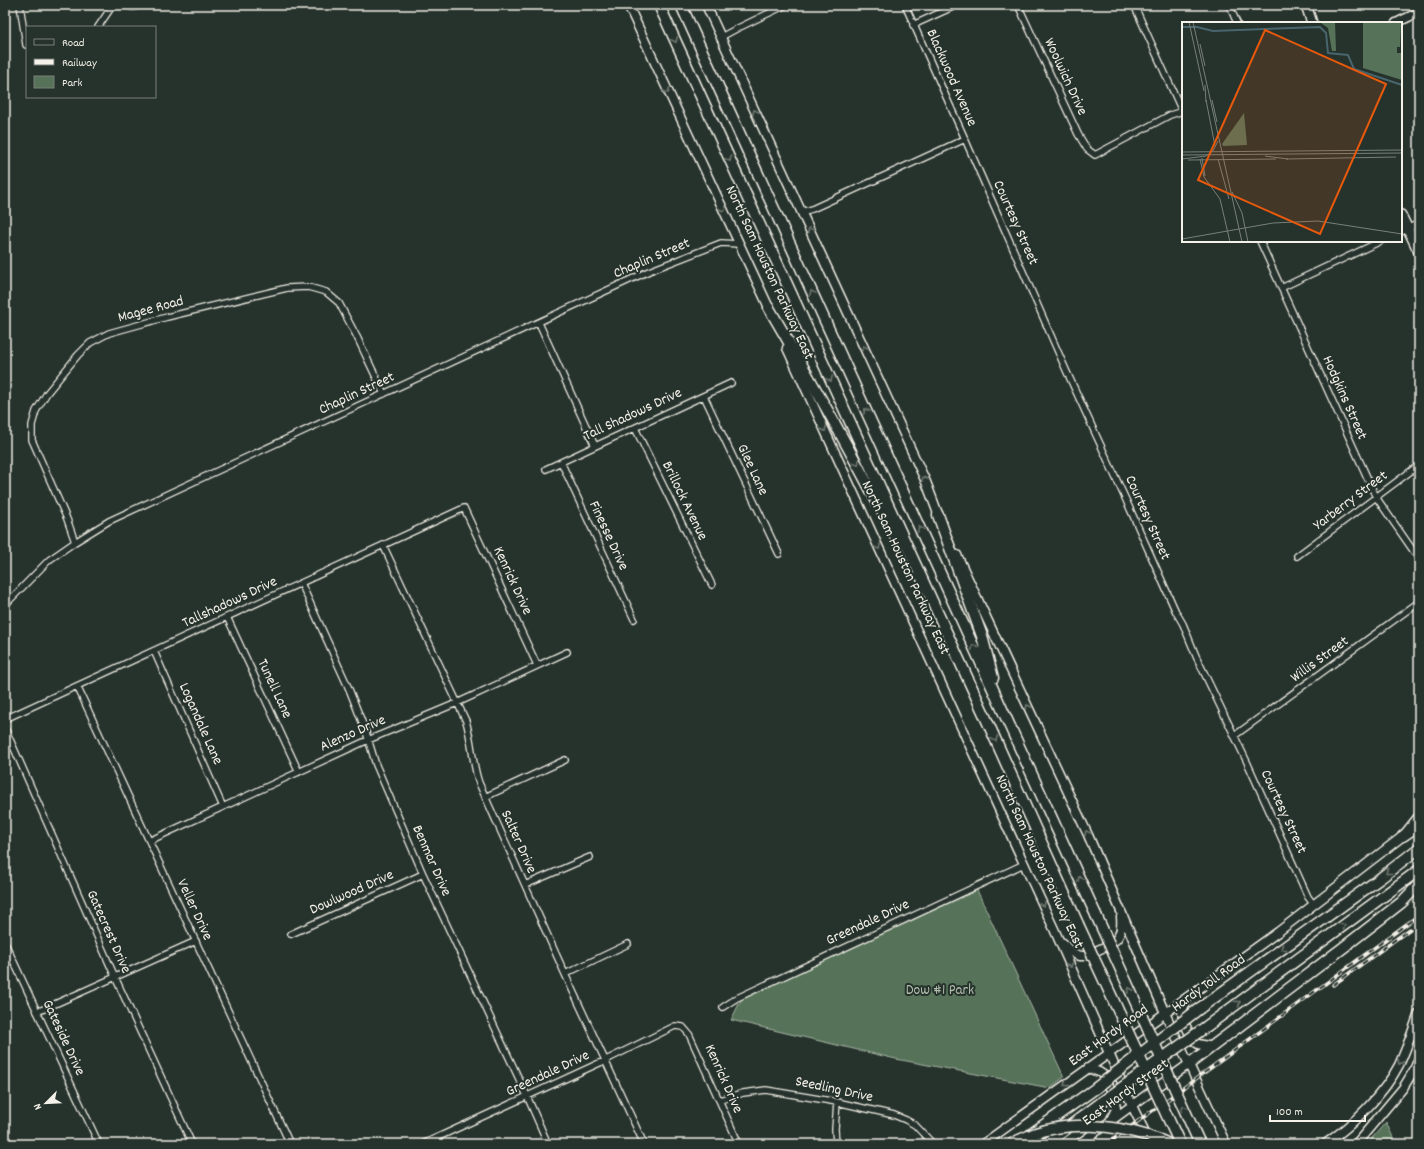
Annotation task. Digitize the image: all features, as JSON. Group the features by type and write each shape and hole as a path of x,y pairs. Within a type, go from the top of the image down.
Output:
{"highway":[{"name":"North Sam Houston Parkway East","path":"659,5 984,714 1078,924 1180,1144"},
{"name":"North Sam Houston Parkway East","path":"681,5 1200,1144"},
{"path":"769,308 815,387 876,499 984,714"},
{"path":"938,515 982,636 1002,708"},
{"path":"1403,836 1419,825"},
{"name":"Hardy Toll Road","path":"1017,1144 1096,1088 1200,1008 1382,877 1419,848"},
{"path":"1046,1144 1419,870"},
{"path":"1189,1064 1402,902 1419,884"},
{"path":"1011,1144 1037,1133 1060,1128 1091,1126 1115,1128 1139,1133 1168,1144"}],"main road":[{"name":"North Sam Houston Parkway East","path":"628,5 769,308 1151,1144"},
{"path":"706,5 926,482 938,515 1088,835 1165,1013 1226,1144"},
{"path":"1306,5 1312,22"},
{"path":"1398,22 1419,12"},
{"path":"1402,220 1404,230 1419,252"},
{"name":"East Hardy Road","path":"983,1144 1314,905 1403,836 1419,816"},
{"path":"1054,929 1067,949 1078,956 1084,956 1114,943 1120,934 1122,925 1120,910"},
{"path":"1188,996 1182,1011 1183,1020 1192,1039 1198,1044 1212,1047"},
{"path":"1325,1144 1364,1112 1398,1066 1419,1013"},
{"path":"1356,1144 1403,1088 1414,1070 1419,1058"},
{"name":"East Hardy Street","path":"1080,1144 1189,1064"},
{"path":"1088,1068 1105,1076 1115,1100 1116,1109 1109,1123"},
{"path":"1364,1112 1374,1124"}],"street":[{"path":"20,5 26,45"},
{"path":"99,26 113,5"},
{"path":"122,5 133,7 144,5"},
{"path":"721,37 786,5"},
{"name":"Blackwood Avenue","path":"905,5 965,139"},
{"path":"913,24 956,5"},
{"name":"Woolwich Drive","path":"1018,5 1078,134 1087,149 1095,155 1162,119 1182,111"},
{"path":"1134,5 1182,109"},
{"path":"1229,5 1237,22"},
{"path":"801,212 812,209 965,139"},
{"name":"Courtesy Street","path":"965,139 1066,370 1176,612 1184,624 1191,643 1308,897 1314,905"},
{"path":"1404,230 1419,223"},
{"name":"Hodgkins Street","path":"1260,242 1376,498 1419,559"},
{"path":"1281,288 1380,242"},
{"name":"Chaplin Street","path":"5,605 49,560 75,542 109,522 649,272 721,243 739,244"},
{"name":"Magee Road","path":"75,542 67,519 32,440 32,425 36,411 44,399 78,356 90,343 109,333 146,322 287,288 308,287 326,292 339,303 384,394"},
{"path":"539,323 595,446"},
{"name":"Tall Shadows Drive","path":"546,469 731,384"},
{"name":"Glee Lane","path":"704,396 779,554"},
{"name":"Brillock Avenue","path":"635,428 712,585"},
{"name":"Finesse Drive","path":"561,462 634,619"},
{"name":"Yarberry Street","path":"1297,556 1419,465"},
{"name":"Tallshadows Drive","path":"5,719 464,508"},
{"name":"Kenrick Drive","path":"464,508 537,664"},
{"name":"Salter Drive","path":"383,545 467,726 475,771 485,798 644,1144"},
{"name":"Benmar Drive","path":"300,583 349,688 376,765 423,874 548,1144"},
{"name":"Willis Street","path":"1234,736 1419,602"},
{"name":"Tunell Lane","path":"227,617 299,772"},
{"name":"Logandale Lane","path":"154,651 223,807"},
{"name":"Alenzo Drive","path":"149,840 368,740 457,703 537,664 567,652"},
{"name":"Veller Drive","path":"77,686 290,1144"},
{"name":"Gatecrest Drive","path":"5,728 115,977 192,1144"},
{"path":"485,798 566,760"},
{"path":"525,885 590,856"},
{"name":"Greendale Drive","path":"723,1007 737,998 1024,864"},
{"name":"Dowlwood Drive","path":"291,934 423,874"},
{"path":"37,1012 196,941"},
{"name":"Gateside Drive","path":"5,943 99,1144"},
{"path":"565,974 628,944"},
{"name":"Greendale Drive","path":"423,1144 606,1060 675,1026 683,1027"},
{"name":"Kenrick Drive","path":"683,1027 689,1034 739,1144"},
{"name":"Seedling Drive","path":"720,1100 743,1092 766,1090 837,1102 894,1115 906,1120 914,1125 933,1144"},
{"path":"836,1144 835,1129 837,1102"}],"green space":[{"name":"Dow #1 Park","path":"977,890 1064,1077 1050,1088 896,1059 731,1020 741,1000"},
{"path":"1386,1122 1396,1144 1367,1144"}],"railway":[{"path":"1107,1144 1419,915"},
{"path":"1333,985 1410,929"}]}
